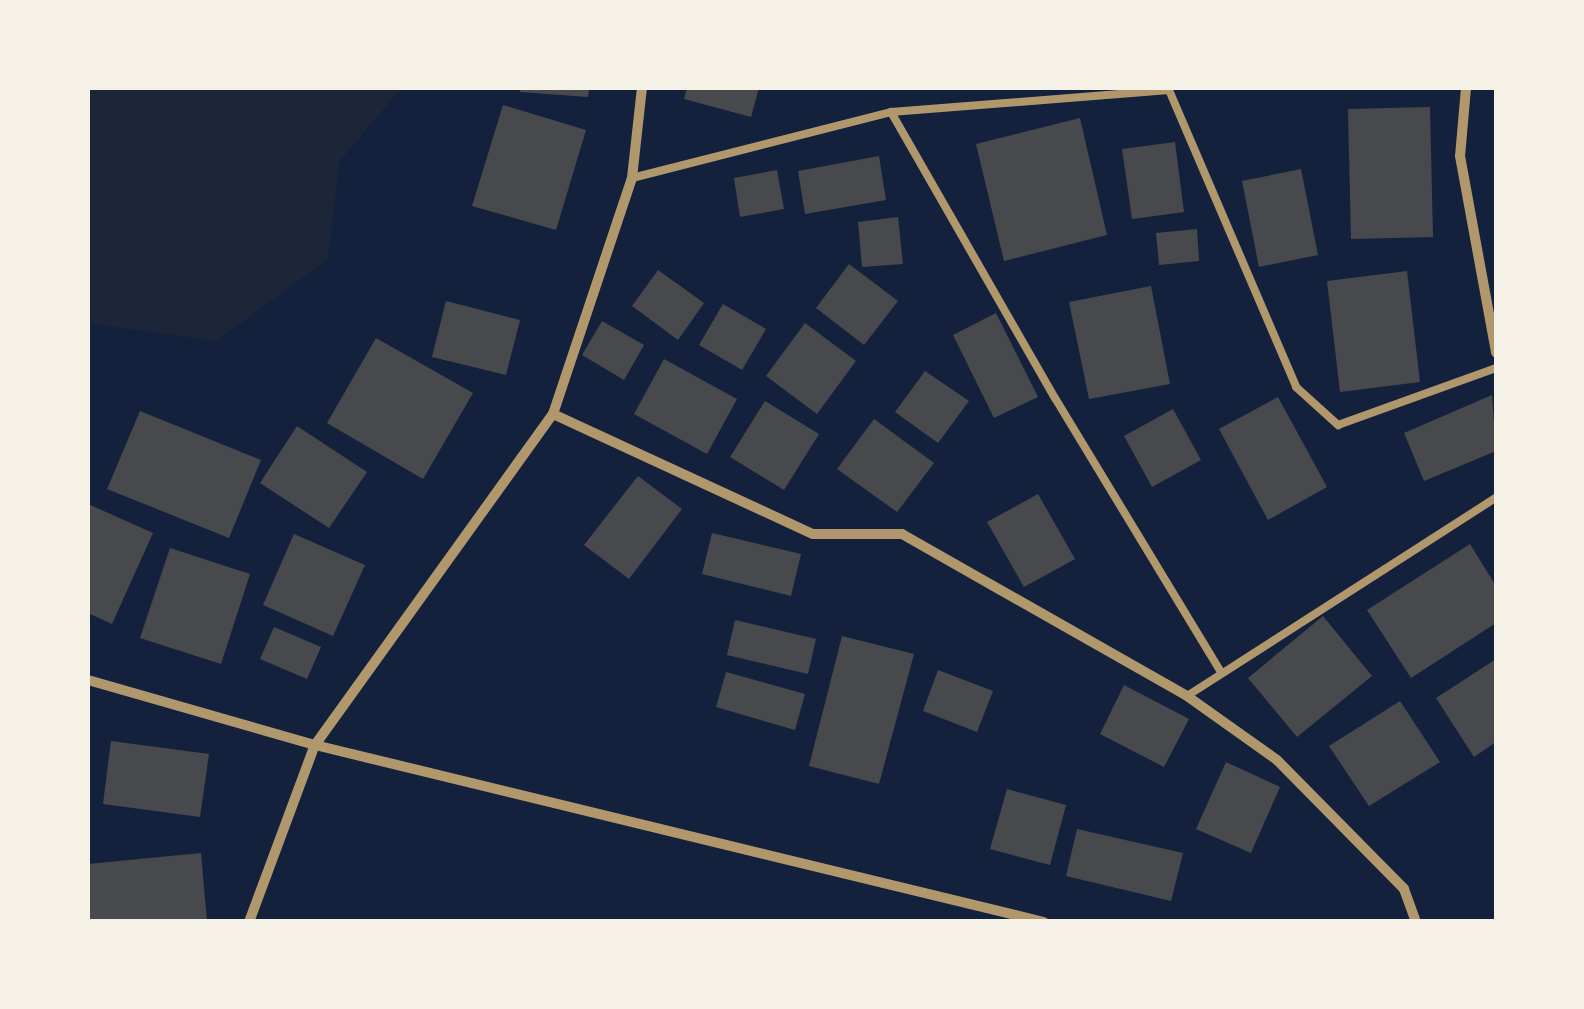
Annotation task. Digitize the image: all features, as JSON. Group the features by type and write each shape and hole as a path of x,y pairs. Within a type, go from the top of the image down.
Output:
{"street":[{"path":"249,922 316,744 553,414 632,178 642,88"},
{"path":"1466,88 1460,156 1496,352"},
{"path":"553,414 813,534 902,534 1187,696 1277,760 1404,889 1416,922"},
{"path":"88,680 316,744 1044,922"}],"lane":[{"path":"632,178 890,112 1169,90 1296,387 1338,425 1496,368"},
{"path":"890,112 1055,398 1221,672"},
{"path":"1187,696 1496,498"}],"shaded area":[{"path":"88,88 401,88 339,162 328,259 216,341 88,323"}],"building":[{"path":"520,88 589,88 588,97 520,92"},
{"path":"687,88 759,88 751,117 684,99"},
{"path":"503,105 586,130 556,230 472,206"},
{"path":"1430,107 1433,237 1351,239 1348,109"},
{"path":"1080,118 1107,235 1004,261 976,144"},
{"path":"1175,142 1184,212 1132,219 1122,149"},
{"path":"879,156 886,200 805,214 798,171"},
{"path":"1301,169 1318,255 1259,267 1242,181"},
{"path":"777,170 784,209 740,217 734,178"},
{"path":"898,217 903,264 862,267 858,222"},
{"path":"1197,229 1199,261 1159,265 1156,233"},
{"path":"849,264 898,301 864,345 816,308"},
{"path":"658,270 704,303 678,340 632,306"},
{"path":"1407,271 1420,382 1340,392 1327,281"},
{"path":"1151,286 1170,384 1089,399 1069,302"},
{"path":"446,301 520,320 506,375 432,357"},
{"path":"723,304 766,329 742,370 699,345"},
{"path":"996,313 1038,397 994,418 953,335"},
{"path":"602,321 644,345 624,380 582,355"},
{"path":"805,323 856,361 817,414 766,376"},
{"path":"376,338 473,393 423,479 327,423"},
{"path":"664,359 737,399 707,454 634,414"},
{"path":"925,371 969,401 938,443 895,412"},
{"path":"1492,395 1496,451 1424,481 1404,433"},
{"path":"1278,397 1327,487 1268,520 1219,429"},
{"path":"765,401 819,434 784,490 730,457"},
{"path":"1173,409 1201,460 1152,487 1124,436"},
{"path":"140,411 261,460 229,538 107,489"},
{"path":"874,419 934,463 897,512 837,469"},
{"path":"297,426 367,472 329,528 260,483"},
{"path":"638,476 682,509 629,579 584,545"},
{"path":"1038,494 1075,559 1024,587 987,522"},
{"path":"88,504 153,533 112,624 88,613"},
{"path":"712,533 801,554 791,596 702,574"},
{"path":"294,534 365,565 333,636 263,605"},
{"path":"1470,544 1496,586 1496,623 1411,678 1367,610"},
{"path":"170,548 250,574 221,664 140,638"},
{"path":"1323,616 1372,676 1297,737 1248,678"},
{"path":"735,620 816,639 808,674 727,655"},
{"path":"274,627 321,647 307,679 260,659"},
{"path":"842,636 914,654 879,784 809,766"},
{"path":"1496,659 1496,742 1474,757 1436,698"},
{"path":"938,670 993,691 977,732 923,711"},
{"path":"726,672 805,694 795,730 716,707"},
{"path":"1124,685 1189,719 1164,767 1100,734"},
{"path":"1400,701 1440,762 1369,806 1329,746"},
{"path":"111,741 209,754 200,817 103,804"},
{"path":"1226,762 1280,787 1251,853 1196,829"},
{"path":"1007,789 1066,805 1050,865 990,849"},
{"path":"1077,829 1183,853 1171,901 1066,876"},
{"path":"201,853 207,922 88,922 88,864"}]}
